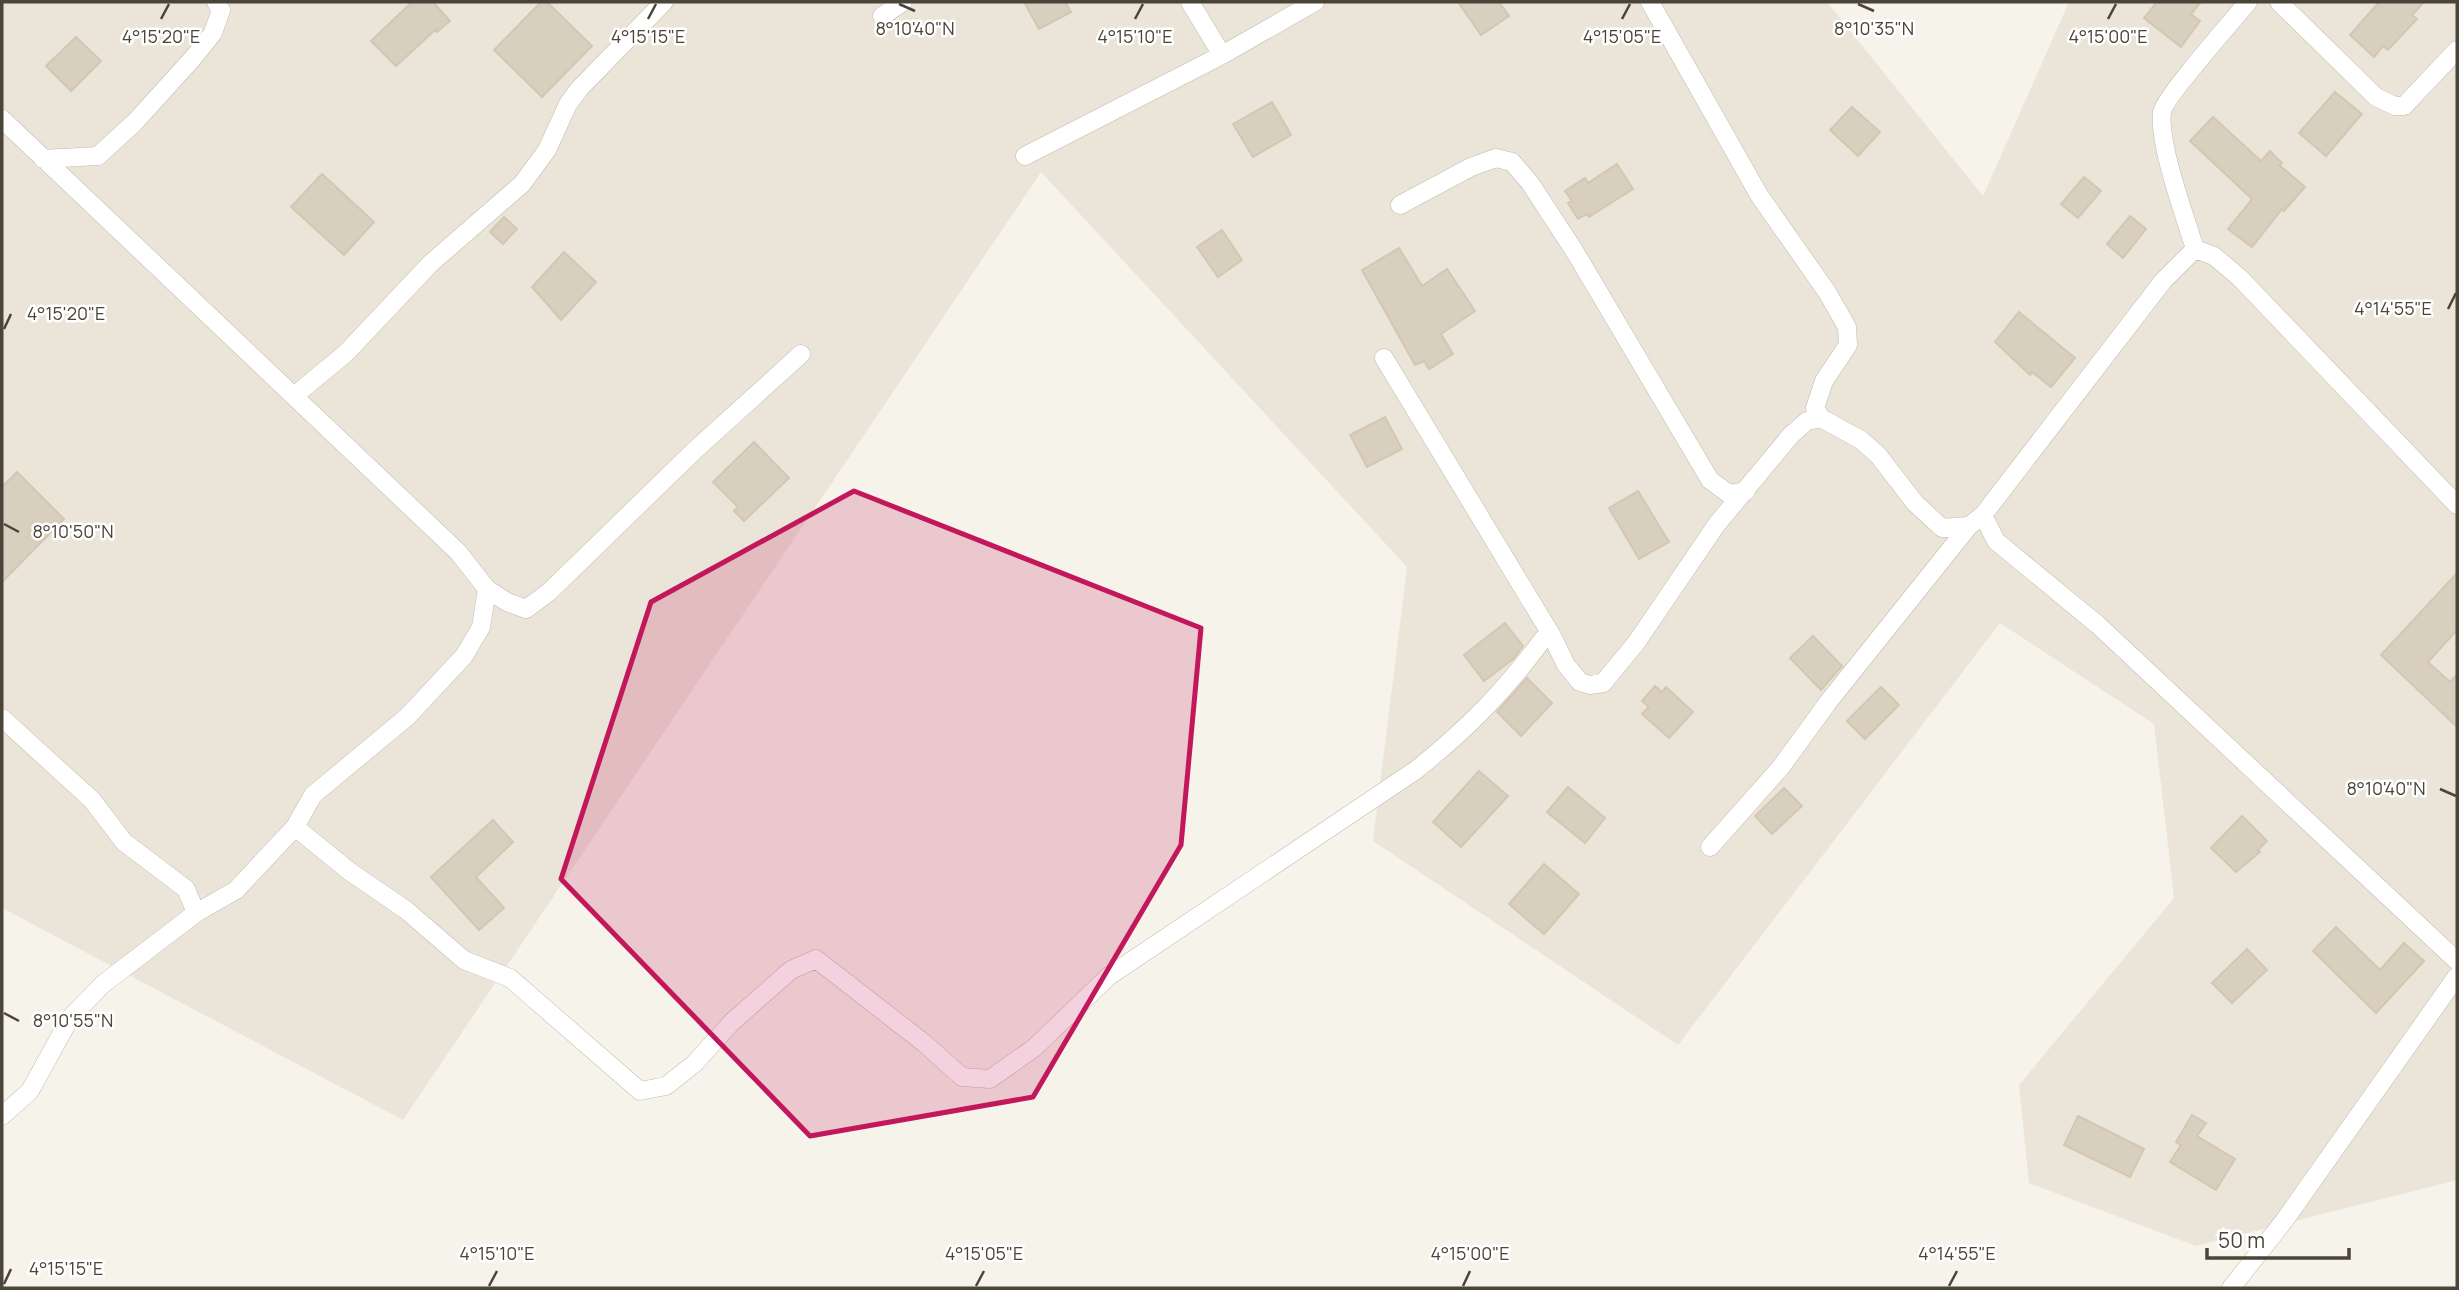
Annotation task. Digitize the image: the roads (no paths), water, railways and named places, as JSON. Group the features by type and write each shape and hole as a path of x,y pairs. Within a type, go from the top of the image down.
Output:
{"street":[{"path":"43,159 98,156 135,122 213,33 221,10 216,2"},
{"path":"294,396 346,353 431,263 522,184 543,157 568,104 580,88 664,2"},
{"path":"882,16 903,2"},
{"path":"1190,2 1222,55"},
{"path":"1025,156 1222,55 1315,2"},
{"path":"1650,2 1759,195 1827,292 1847,327 1848,345 1824,381 1815,408 1821,418 1861,440 1878,455 1915,503 1942,528 1976,520"},
{"path":"2195,249 2172,169 2162,112 2168,95 2207,53 2248,2"},
{"path":"2278,2 2376,97 2395,106 2404,106 2457,50"},
{"path":"2,119 458,552 487,589 526,610 549,592 694,451 801,354"},
{"path":"1400,205 1471,167 1496,158 1513,162 1531,183 1575,252 1710,480 1729,494 1746,491"},
{"path":"2195,249 2214,256 2240,278 2457,505"},
{"path":"1710,847 1781,767 1829,701 1944,561 2163,281 2195,249"},
{"path":"1384,358 1552,636 1566,665 1580,682 1590,685 1603,683 1636,643 1717,524 1791,435 1807,421 1821,418"},
{"path":"1976,520 1996,541 2098,625 2457,961"},
{"path":"2,1116 30,1091 70,1018 103,984 196,913 236,890 295,827 313,795 407,717 464,656 481,627 487,589"},
{"path":"295,827 349,871 407,910 464,960 510,978 640,1091 666,1086 694,1064 732,1021 791,970 816,959 924,1043 962,1077 990,1079 1034,1048 1109,976 1416,770 1458,736 1506,689 1543,639 1552,636"},
{"path":"2,718 92,800 124,842 186,889 196,913"},
{"path":"2231,1288 2284,1221 2457,976"}]}
